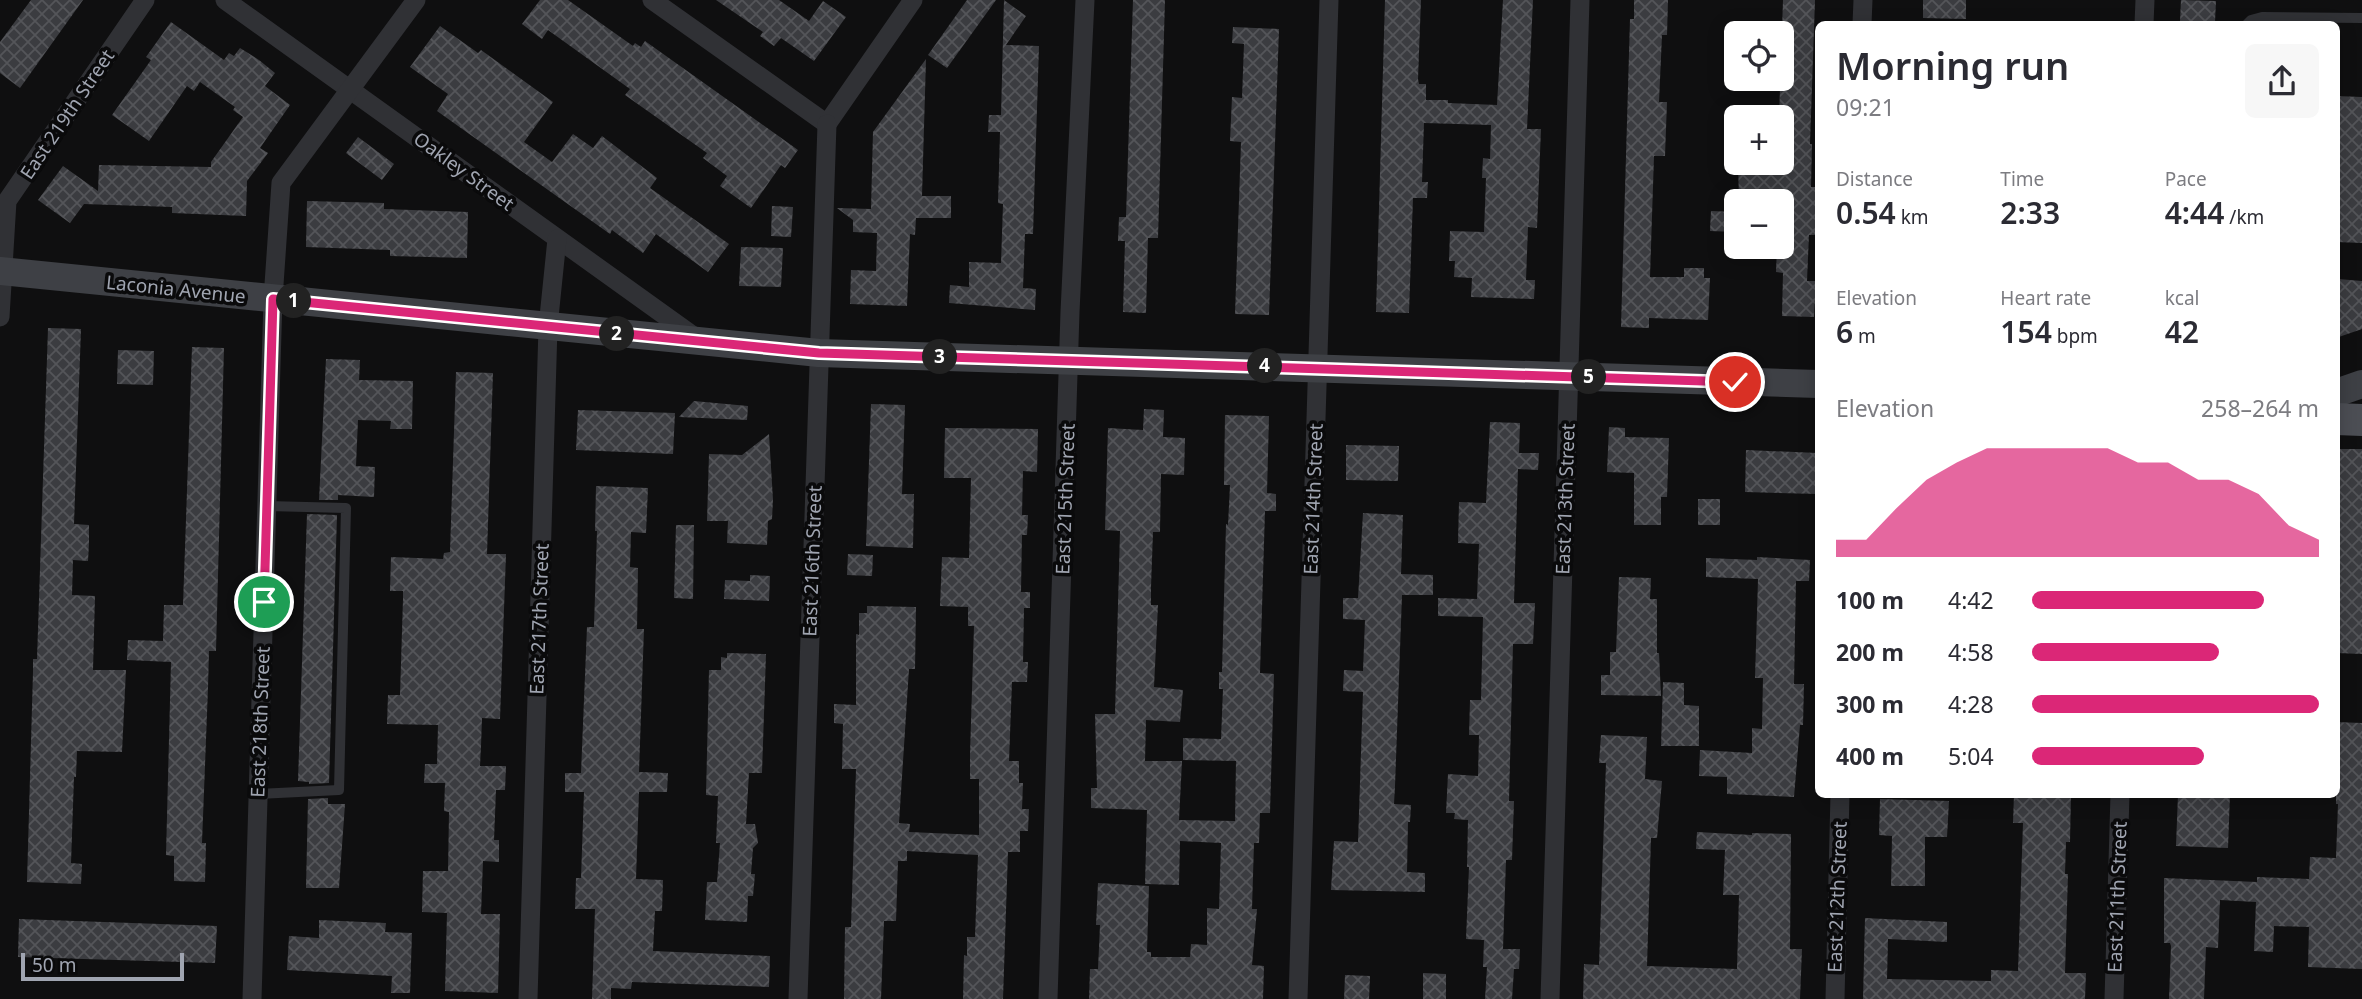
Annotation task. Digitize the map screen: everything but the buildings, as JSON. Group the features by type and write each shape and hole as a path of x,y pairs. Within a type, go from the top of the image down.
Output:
{"main road":[{"path":"2340,419 2362,420"}],"street":[{"name":"East 219th Street","path":"0,317 1,271 8,201 145,0"},
{"name":"Oakley Street","path":"225,0 702,343"},
{"name":"East 218th Street","path":"252,999 273,299 281,183 415,0"},
{"path":"652,0 827,124 913,0"},
{"name":"East 214th Street","path":"1298,999 1329,0"},
{"name":"East 213th Street","path":"1550,999 1580,0"},
{"path":"1862,21 1863,0"},
{"path":"2144,21 2145,0"},
{"name":"East 215th Street","path":"1048,999 1080,3"},
{"name":"East 216th Street","path":"798,999 827,124"},
{"name":"East 217th Street","path":"528,999 548,327 557,239"},
{"name":"Laconia Avenue","path":"1,271 819,353 1815,384"},
{"path":"2340,392 2362,384"},
{"name":"East 212th Street","path":"1835,999 1840,798"},
{"name":"East 211th Street","path":"2114,999 2120,798"}],"lane":[{"path":"2250,21 2262,17 2362,18"},
{"path":"258,794 339,790 346,508 267,506"}],"route":[{"path":"264,602 273,299 819,353 1735,382"}]}
